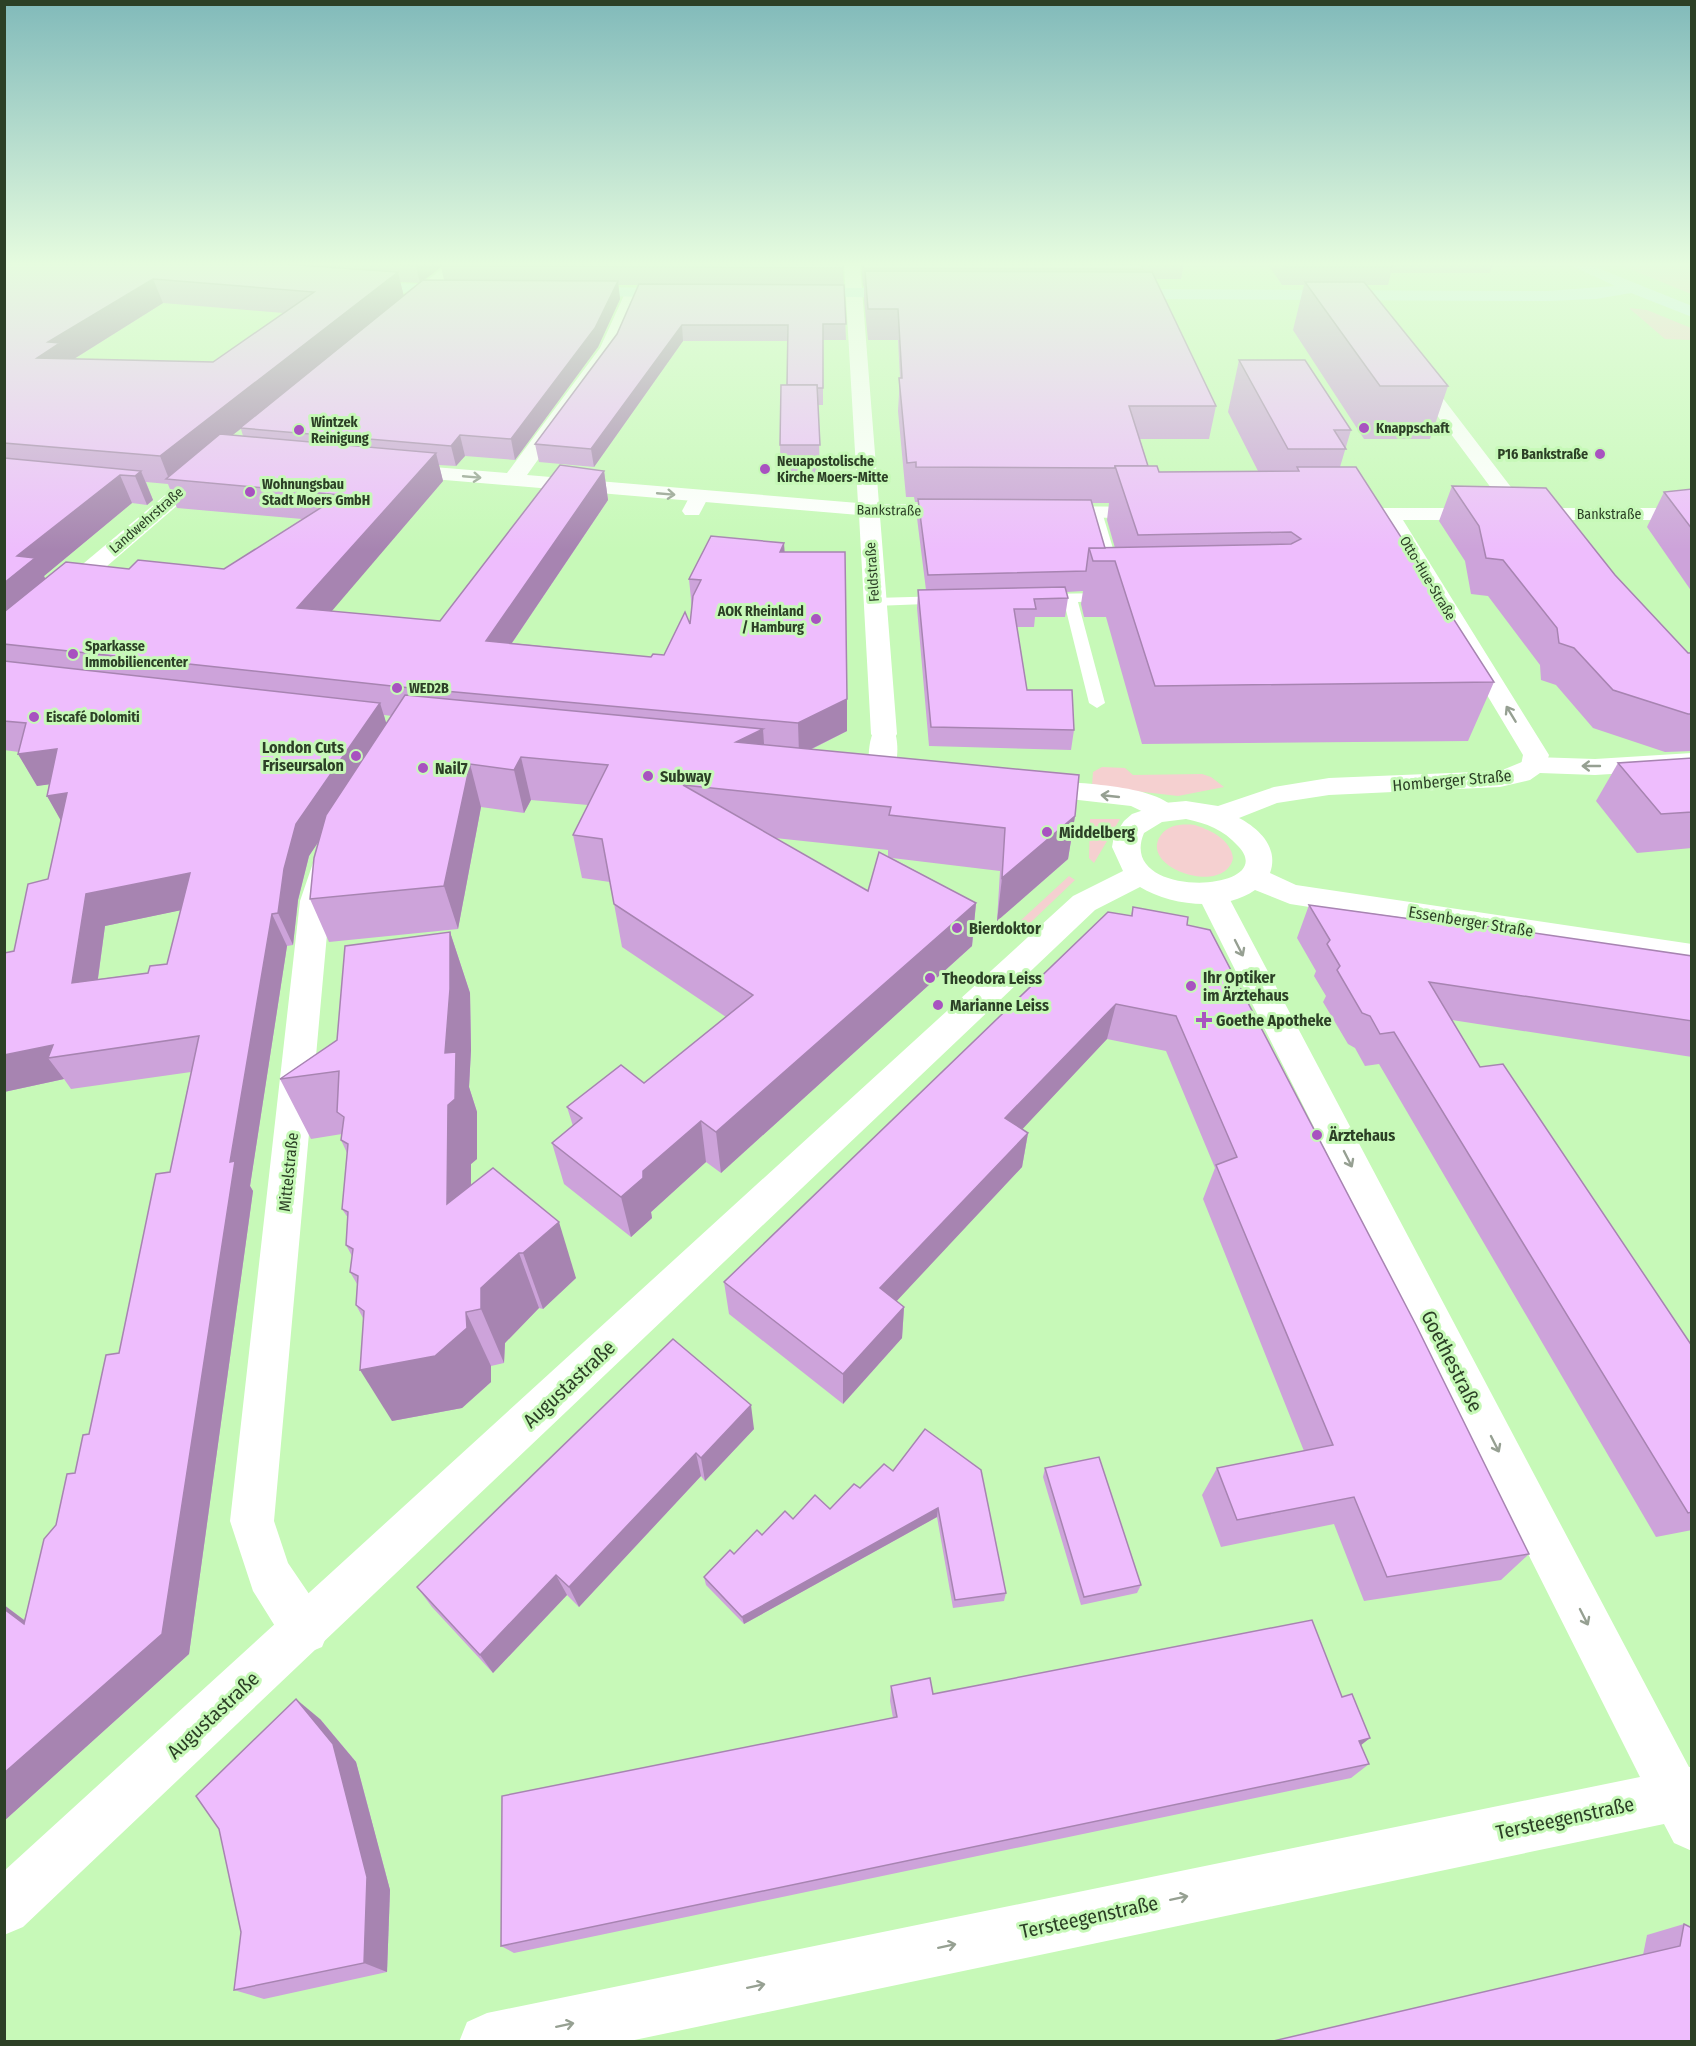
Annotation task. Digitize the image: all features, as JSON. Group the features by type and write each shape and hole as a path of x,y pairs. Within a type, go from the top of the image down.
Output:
{"street":[{"path":"512,481 600,359"},
{"name":"Feldstraße","path":"858,359 884,734 882,772"},
{"path":"1405,359 1521,514"},
{"name":"Landwehrstraße","path":"4,643 225,454"},
{"name":"Bankstraße","path":"374,468 512,481 696,504 868,510 987,511"},
{"path":"155,492 176,494"},
{"path":"1035,512 1166,513"},
{"name":"Bankstraße","path":"1318,514 1692,514"},
{"name":"Otto-Hue-Straße","path":"1389,514 1536,755 1534,765"},
{"name":"Homberger Straße","path":"1214,816 1257,800 1305,789 1500,779 1520,774 1534,765 1595,767 1692,761"},
{"path":"1012,786 1131,798 1145,801 1166,812"},
{"path":"1187,810 1214,816 1233,824 1252,840 1260,861 1254,878 1237,890 1213,896 1188,894 1165,888 1142,874 1131,861 1126,847 1130,831 1152,815 1187,810"},
{"name":"Mittelstraße","path":"305,1630 269,1575 252,1521 315,901 326,857 337,838"},
{"name":"Augustastraße","path":"4,1908 1084,903 1142,874"},
{"name":"Essenberger Straße","path":"1254,878 1290,894 1692,955"},
{"name":"Goethestraße","path":"1213,896 1686,1804"},
{"name":"Tersteegenstraße","path":"487,2042 1686,1804"}],"lane":[{"path":"1024,599 1126,597 1095,512"},
{"path":"1070,598 1097,703"},
{"path":"875,602 967,600"}],"shaded area":[{"path":"1102,767 1125,768 1133,775 1202,774 1211,777 1224,787 1178,796 1092,786 1093,772"},
{"path":"1090,819 1120,819 1094,863 1089,858"},
{"path":"1176,825 1195,825 1214,833 1228,846 1233,858 1227,870 1215,876 1200,877 1185,874 1171,867 1161,858 1157,847 1164,831"},
{"path":"1069,876 1075,880 1029,924 1018,923"}],"building":[{"path":"4,359 213,362 217,359 285,359 160,456 4,443"},
{"path":"325,359 571,359 511,439 460,435 451,446 240,428"},
{"path":"598,359 657,359 591,449 535,444"},
{"path":"787,359 823,359 823,388 817,388 817,385 787,385"},
{"path":"901,359 1194,359 1216,406 1129,406 1148,466 1115,466 1115,468 916,467 916,462 907,463 899,378 902,378"},
{"path":"1361,359 1427,359 1448,386 1380,386"},
{"path":"1239,360 1305,360 1351,430 1334,430 1346,449 1288,449"},
{"path":"781,385 817,385 820,445 780,445"},
{"path":"220,434 436,453 297,608 440,621 560,465 604,471 486,641 651,657 653,654 664,655 685,612 690,624 693,596 701,580 689,579 711,536 784,543 780,552 845,552 847,699 798,723 401,687 4,644 4,612 66,562 129,569 138,560 224,569 341,495 166,479"},
{"path":"4,458 141,471 135,476 120,475 17,556 35,558 4,583"},
{"path":"1115,466 1157,466 1159,472 1299,471 1297,467 1356,467 1494,682 1155,686 1115,561 1093,561 1089,548 1291,544 1301,539 1291,532 1138,535"},
{"path":"1452,486 1546,488 1615,575 1688,653 1692,653 1692,714 1613,690 1574,648 1559,643 1557,628 1503,560 1486,558 1479,526"},
{"path":"1692,489 1692,529 1664,492"},
{"path":"918,499 1091,500 1105,548 1089,548 1086,571 928,575"},
{"path":"1065,587 1068,598 1034,599 1036,609 1014,609 1027,690 1072,690 1074,730 931,727 918,590"},
{"path":"4,661 380,703 296,824 284,869 278,913 272,914 230,1162 235,1161 162,1634 4,1773 4,1609 24,1624 44,1539 56,1525 67,1474 75,1473 83,1435 89,1434 106,1355 119,1353 156,1174 170,1172 199,1036 48,1058 53,1045 4,1055 4,953 14,951 28,884 48,879 67,793 47,796 57,749 18,754 26,723 4,721","holes":["190,873 167,964 150,966 148,973 72,983 86,894"]},
{"path":"405,695 763,729 736,742 1079,775 1075,816 1002,878 1005,828 889,815 891,807 683,785 868,891 879,852 976,903 716,1132 701,1121 643,1171 643,1178 621,1197 552,1143 582,1118 567,1107 621,1065 644,1083 753,995 614,904 602,839 573,835 608,765 521,757 514,770 470,764 444,886 310,899 314,858 326,815"},
{"path":"1692,758 1692,812 1661,814 1618,763"},
{"path":"1309,905 1447,924 1452,921 1692,956 1692,1021 1429,982 1480,1067 1503,1064 1692,1346 1692,1512 1688,1513 1394,1032 1380,1034 1370,1016 1362,1013 1337,970 1340,966 1327,944 1330,940"},
{"path":"1133,907 1188,917 1187,925 1210,930 1416,1325 1529,1554 1387,1577 1354,1497 1237,1520 1217,1468 1333,1445 1216,1165 1237,1157 1176,1016 1116,1004 1005,1118 1028,1133 880,1288 904,1307 843,1374 724,1282 1108,912 1132,916"},
{"path":"450,932 450,989 445,1053 456,1052 455,1099 448,1105 447,1204 493,1168 559,1222 523,1253 519,1253 481,1288 481,1309 466,1312 467,1328 435,1356 360,1370 364,1311 356,1305 358,1276 350,1272 353,1249 346,1245 348,1212 342,1209 348,1144 341,1140 344,1117 337,1112 339,1071 280,1079 337,1040 345,946"},
{"path":"673,1339 751,1405 701,1458 696,1453 569,1587 556,1575 480,1655 417,1587"},
{"path":"925,1429 981,1470 1006,1593 955,1600 938,1508 742,1617 704,1577 730,1550 734,1554 757,1530 762,1535 785,1511 793,1519 815,1495 830,1509 854,1484 860,1488 884,1464 893,1471"},
{"path":"1099,1457 1141,1585 1084,1597 1045,1468"},
{"path":"1312,1620 1342,1697 1352,1694 1370,1738 1359,1741 1369,1764 501,1946 502,1796 897,1717 891,1686 930,1678 933,1694"},
{"path":"296,1699 333,1744 367,1877 364,1963 234,1990 241,1932 219,1829 196,1796"},
{"path":"1684,1924 1692,1928 1692,2042 1269,2042 1680,1946"}],"place":[{"name":"Knappschaft","path":"1364,428"},
{"name":"Wintzek Reinigung","path":"299,430"},
{"name":"P16 Bankstraße","path":"1600,454"},
{"name":"Neuapostolische Kirche Moers-Mitte","path":"765,469"},
{"name":"Wohnungsbau Stadt Moers GmbH","path":"250,492"},
{"name":"AOK Rheinland / Hamburg","path":"816,619"},
{"name":"Sparkasse Immobiliencenter","path":"73,654"},
{"name":"WED2B","path":"397,688"},
{"name":"Eiscafé Dolomiti","path":"34,717"},
{"name":"London Cuts Friseursalon","path":"356,756"},
{"name":"Nail7","path":"423,768"},
{"name":"Subway","path":"648,776"},
{"name":"Middelberg","path":"1047,832"},
{"name":"Bierdoktor","path":"957,928"},
{"name":"Theodora Leiss","path":"930,978"},
{"name":"Ihr Optiker im Ärztehaus","path":"1191,986"},
{"name":"Marianne Leiss","path":"938,1005"},
{"name":"Goethe Apotheke","path":"1204,1020"},
{"name":"Ärztehaus","path":"1317,1135"}]}
